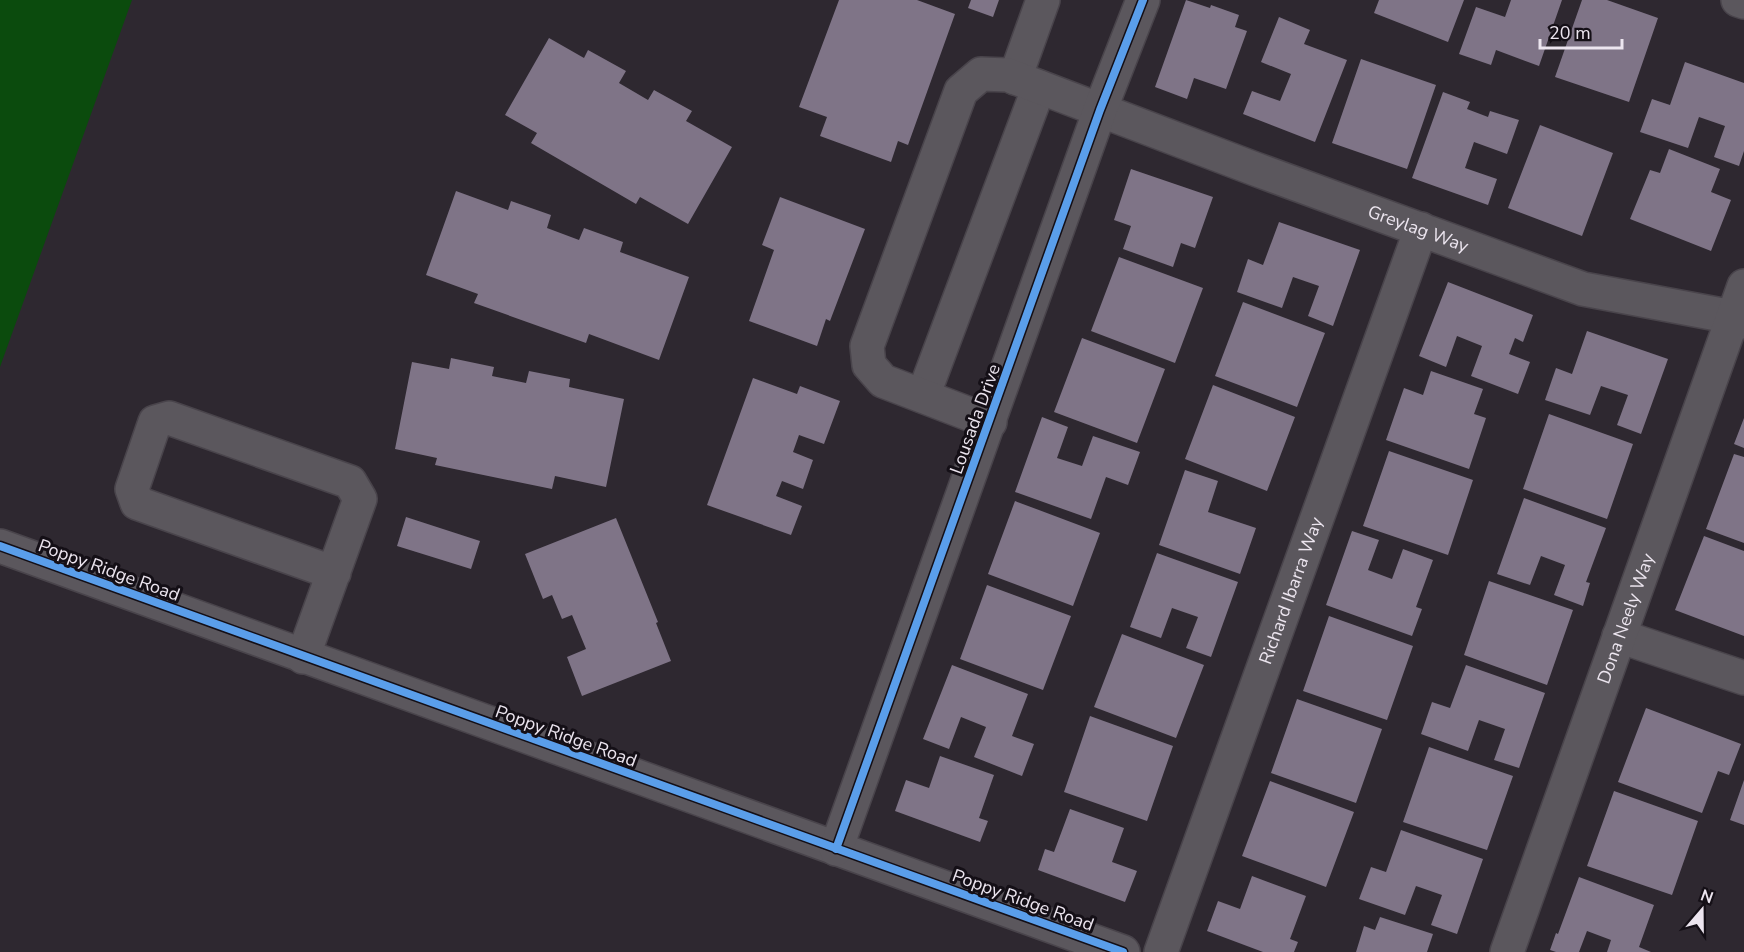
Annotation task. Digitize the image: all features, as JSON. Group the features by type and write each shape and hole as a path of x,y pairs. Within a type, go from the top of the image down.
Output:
{"street":[{"path":"923,396 1027,83 1044,0"},
{"name":"Lousada Drive","path":"836,849 1100,110 1143,0"},
{"path":"1738,0 1744,2"},
{"name":"Greylag Way","path":"990,422 883,381 869,365 867,346 961,91 981,74 1008,75 1583,289 1738,319"},
{"name":"Richard Ibarra Way","path":"1161,952 1421,229"},
{"name":"Dona Neely Way","path":"1507,952 1619,636 1738,319 1744,286"},
{"path":"303,657 360,499 350,482 169,418 155,422 132,489 137,503 333,573"},
{"name":"Poppy Ridge Road","path":"0,546 1123,952"},
{"path":"1619,636 1744,678"}],"green space":[{"path":"0,0 132,0 0,367"}],"building":[{"path":"839,0 917,0 955,14 908,145 898,141 891,162 820,136 827,117 799,107"},
{"path":"971,0 999,0 993,17 968,8"},
{"path":"1186,0 1210,8 1211,5 1239,15 1235,27 1247,31 1226,89 1194,78 1187,99 1155,87"},
{"path":"1379,0 1464,0 1448,42 1374,13"},
{"path":"1511,0 1562,0 1539,66 1496,50 1491,65 1459,54 1476,7 1505,17"},
{"path":"1582,0 1607,0 1658,18 1629,102 1555,77"},
{"path":"1279,17 1310,30 1304,44 1347,60 1315,142 1243,114 1252,91 1280,101 1291,74 1261,62"},
{"path":"549,38 584,58 588,50 626,71 619,83 648,100 654,90 692,111 686,121 732,147 688,224 640,197 636,204 531,143 537,133 505,115"},
{"path":"1361,59 1436,85 1407,169 1332,143"},
{"path":"1685,62 1744,83 1744,151 1739,166 1714,157 1725,126 1699,117 1688,148 1640,132 1652,99 1670,105"},
{"path":"1443,92 1470,102 1467,109 1488,117 1490,111 1519,120 1507,154 1474,142 1465,168 1497,179 1488,205 1412,178"},
{"path":"1540,125 1613,153 1582,236 1508,208"},
{"path":"1669,149 1720,169 1711,192 1731,200 1711,251 1630,219 1650,170 1660,173"},
{"path":"1131,169 1213,197 1195,248 1181,243 1173,267 1123,249 1131,226 1114,220"},
{"path":"456,191 508,210 511,201 551,215 547,228 579,240 584,228 623,242 620,252 689,277 659,360 589,334 586,343 474,303 478,294 426,275"},
{"path":"780,197 865,229 830,321 826,319 817,346 749,321 774,250 762,245"},
{"path":"1279,222 1360,250 1333,326 1308,316 1319,286 1293,277 1282,308 1237,292 1248,259 1263,265"},
{"path":"1119,257 1203,288 1175,363 1091,331"},
{"path":"1448,282 1533,315 1523,342 1515,338 1509,354 1530,362 1518,394 1471,376 1482,346 1457,336 1446,367 1419,356"},
{"path":"1243,302 1325,333 1297,407 1215,376"},
{"path":"1587,331 1668,359 1641,434 1617,425 1628,395 1601,386 1590,415 1545,400 1556,368 1572,374"},
{"path":"1082,338 1165,369 1137,443 1054,412"},
{"path":"451,358 494,367 492,376 526,383 529,371 570,379 569,387 624,399 606,487 555,476 552,489 435,465 437,458 395,449 412,362 449,369"},
{"path":"1431,371 1483,389 1474,414 1486,418 1469,469 1386,440 1404,388 1423,395"},
{"path":"753,378 797,394 800,386 840,401 824,444 799,435 793,452 813,460 803,489 782,481 776,496 802,506 791,535 707,505"},
{"path":"1213,385 1295,417 1267,491 1185,459"},
{"path":"1549,414 1633,444 1607,519 1523,489"},
{"path":"1042,417 1068,427 1057,458 1082,466 1093,436 1140,452 1128,485 1106,477 1091,519 1015,492"},
{"path":"1744,418 1744,448 1734,444"},
{"path":"1389,451 1473,480 1448,555 1363,526"},
{"path":"1734,454 1744,457 1744,543 1706,529"},
{"path":"1185,470 1218,481 1208,512 1256,528 1240,574 1159,545"},
{"path":"1524,498 1606,528 1586,582 1590,583 1583,606 1554,595 1565,565 1541,556 1530,585 1497,574"},
{"path":"1015,501 1100,533 1073,606 988,574"},
{"path":"406,517 480,541 471,569 397,546"},
{"path":"616,518 658,622 656,623 671,661 582,696 567,657 586,649 572,615 562,619 552,595 543,599 525,554"},
{"path":"1352,531 1379,540 1368,570 1392,579 1403,549 1433,560 1416,607 1422,609 1412,636 1326,605"},
{"path":"1704,536 1744,551 1744,636 1675,610"},
{"path":"1157,553 1238,582 1211,657 1186,648 1198,617 1172,608 1161,638 1130,627"},
{"path":"1489,581 1573,610 1547,685 1464,655"},
{"path":"987,585 1071,616 1043,690 960,659"},
{"path":"1329,616 1413,646 1387,720 1303,691"},
{"path":"1122,634 1204,665 1176,738 1094,707"},
{"path":"952,665 1028,694 1012,736 1034,744 1022,776 974,757 986,727 961,717 949,749 923,739"},
{"path":"1466,665 1545,693 1519,768 1494,760 1505,729 1479,720 1468,751 1421,734 1432,702 1450,708"},
{"path":"1297,699 1382,729 1356,803 1271,773"},
{"path":"1646,708 1741,744 1729,775 1718,771 1702,813 1618,782"},
{"path":"1090,716 1173,746 1147,821 1064,792"},
{"path":"1429,747 1513,776 1487,850 1403,822"},
{"path":"940,756 994,775 979,818 988,821 980,842 895,811 906,780 929,788"},
{"path":"1744,780 1744,825 1730,820"},
{"path":"1270,781 1354,812 1326,887 1242,856"},
{"path":"1614,791 1698,821 1672,895 1587,866"},
{"path":"1070,809 1124,828 1112,862 1137,871 1125,902 1038,870 1045,849 1054,852"},
{"path":"1401,830 1483,859 1457,934 1431,925 1442,895 1416,886 1405,915 1359,899 1371,867 1386,872"},
{"path":"1252,876 1306,896 1290,939 1298,942 1294,952 1263,952 1207,931 1218,901 1240,909"},
{"path":"1579,877 1654,905 1639,947 1651,952 1607,952 1611,940 1587,931 1579,952 1550,950"},
{"path":"1380,917 1433,934 1427,952 1356,952 1364,926 1375,930"}],"cycle path":[{"path":"836,849 1100,110 1143,0"},
{"path":"0,546 1123,952"}]}
